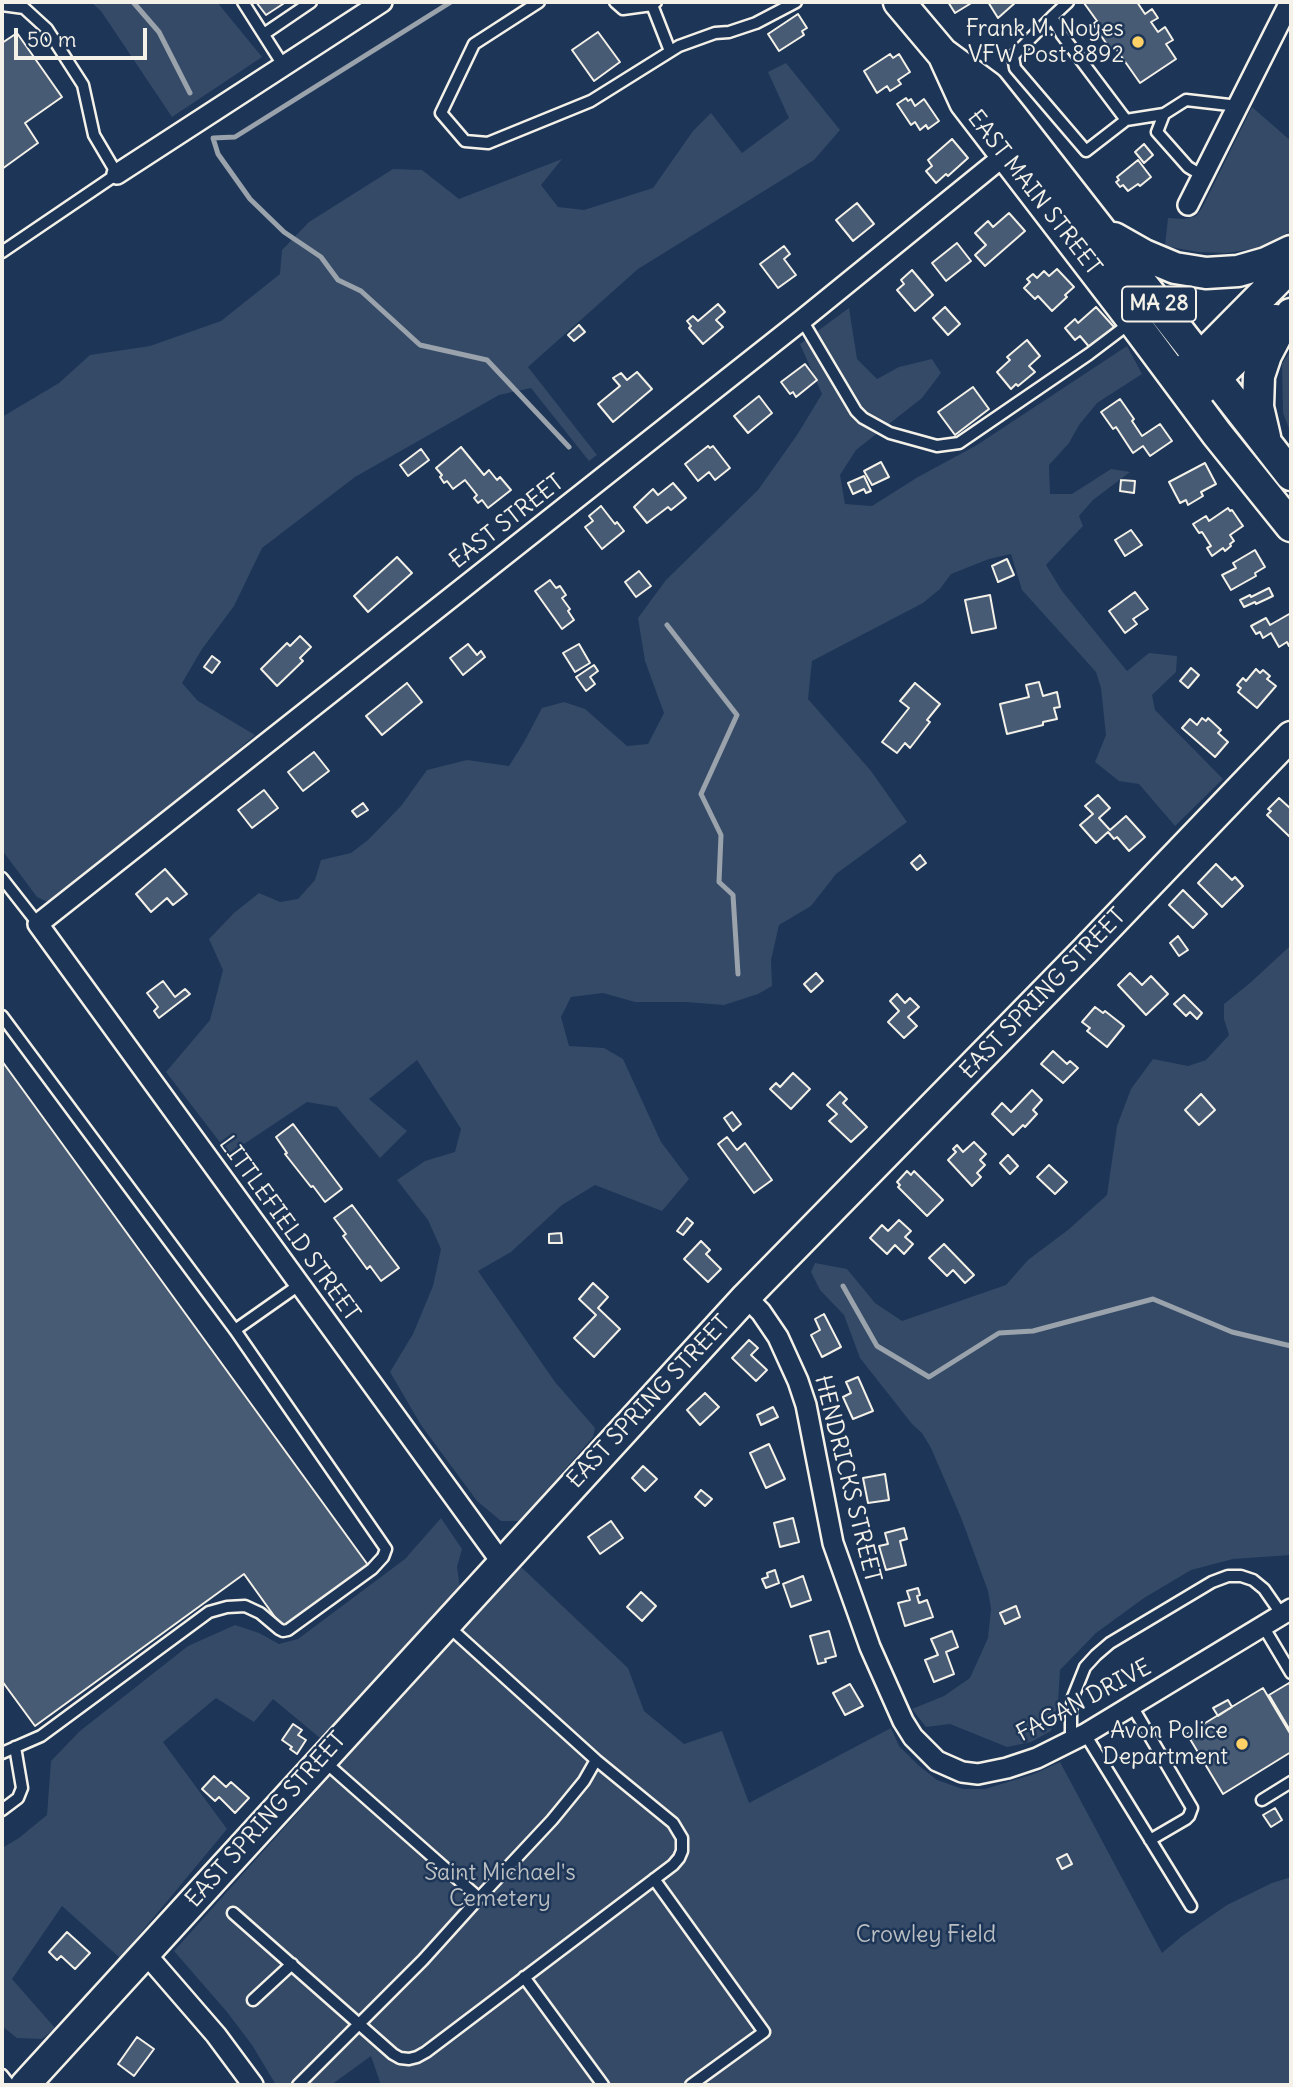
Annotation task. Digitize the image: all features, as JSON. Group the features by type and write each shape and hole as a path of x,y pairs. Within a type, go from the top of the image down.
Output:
{"main road":[{"name":"EAST MAIN STREET","path":"899,2 942,53 988,87 1291,475"},
{"name":"EAST MAIN STREET","path":"942,53 965,102 1217,434 1291,526"},
{"path":"1105,234 1175,268 1206,273 1238,271 1266,263 1291,251"},
{"path":"1208,368 1291,266"},
{"path":"1183,388 1291,305"},
{"path":"1269,447 1258,407 1259,376 1266,355 1291,314"},
{"name":"EAST SPRING STREET","path":"25,2085 746,1297 1291,736"}],"street":[{"path":"117,174 382,2"},
{"path":"1188,205 1290,2"},
{"name":"EAST STREET","path":"38,924 802,320 1005,155"},
{"name":"LITTLEFIELD STREET","path":"38,924 502,1563"},
{"name":"HENDRICKS STREET","path":"746,1297 774,1330 798,1381 806,1405 833,1543 870,1647 903,1721"},
{"name":"FAGAN DRIVE","path":"903,1721 913,1737 937,1761 962,1772 978,1774 1007,1768 1037,1758 1078,1738 1287,1612"},
{"path":"145,1954 216,2035 253,2085"}],"lane":[{"path":"243,2 283,65"},
{"path":"264,34 311,2"},
{"path":"539,2 474,44 441,113 466,141 488,142 591,101 670,51 715,33 729,32 755,23 796,2"},
{"path":"615,2 623,9 654,4 670,51"},
{"path":"1069,2 1013,56 1016,68 1086,151 1126,120 1164,114 1186,100 1238,106"},
{"path":"2,5 24,8 47,29 83,85 94,135 117,174 2,252"},
{"path":"1052,17 1062,35 1126,120"},
{"path":"1164,114 1157,132 1188,167 1203,176"},
{"path":"802,320 856,411 863,418 890,433 937,446 959,443 1133,321"},
{"path":"2,878 38,924"},
{"path":"2,1016 236,1330 386,1549 383,1558 372,1569 288,1630 279,1629 260,1613 245,1606 209,1612 41,1736 2,1753"},
{"path":"236,1330 299,1285"},
{"path":"1191,1906 1150,1840 1078,1738 1071,1713 1078,1682 1085,1667 1096,1654 1212,1582 1228,1576 1253,1580 1287,1612"},
{"path":"233,1913 400,2058 417,2057 679,1858 682,1845 680,1831 596,1760 446,1624"},
{"path":"1263,1626 1291,1673"},
{"path":"1132,1706 1192,1808 1189,1816 1150,1840"},
{"path":"2,1810 18,1798 22,1788 15,1747"},
{"path":"322,1759 478,1898"},
{"path":"298,2085 423,1960 552,1820 584,1781 596,1760"},
{"path":"1262,1800 1291,1782"},
{"path":"654,1879 764,2032 691,2085"},
{"path":"253,2000 292,1964"},
{"path":"524,1977 603,2085"},
{"path":"2,2075 10,2085"}],"green space":[{"path":"91,2 217,2 262,57 172,117 101,11"},
{"path":"786,63 840,130 814,160 638,269 528,367 597,455 589,461 531,388 499,395 355,477 262,548 234,606 202,649 182,683 198,701 255,735 50,903 37,897 2,850 2,417 59,383 90,355 150,346 221,321 280,274 282,250 309,222 393,169 422,170 459,199 562,159 541,185 558,207 584,210 653,188 693,131 711,113 742,153 789,118 768,72"},
{"path":"1252,107 1291,141 1291,231 1258,248 1226,253 1198,252 1165,246 1168,218 1184,219 1196,216"},
{"path":"849,308 857,359 877,379 899,367 932,359 941,373 922,398 856,450 840,475 845,504 872,506 977,445 1127,346 1142,374 1097,403 1079,425 1069,443 1049,465 1050,494 1072,494 1111,469 1130,472 1093,500 1079,516 1083,526 1046,565 1062,591 1127,671 1149,653 1177,656 1176,672 1152,695 1155,710 1223,779 1175,826 1139,784 1119,781 1095,762 1106,735 1101,688 1096,672 1022,590 1011,554 989,559 951,574 940,589 923,603 812,661 808,699 871,771 907,822 836,874 811,906 779,925 771,960 772,986 758,994 724,1005 635,1002 603,993 571,997 561,1017 569,1046 604,1048 623,1059 661,1142 689,1179 662,1211 595,1185 562,1205 511,1252 478,1271 555,1382 595,1428 593,1437 520,1521 501,1521 477,1501 421,1425 390,1372 413,1334 433,1286 441,1249 428,1220 397,1180 425,1161 455,1152 461,1129 417,1060 369,1099 407,1131 380,1158 337,1107 307,1102 229,1154 166,1072 210,1020 223,970 209,939 234,913 259,893 280,902 298,899 315,880 321,860 351,853 368,840 401,806 427,770 467,760 509,766 542,708 564,702 585,709 627,746 648,744 664,713 645,661 638,618 666,580 758,490 797,435 822,394 800,344"},
{"path":"1291,350 1291,434 1283,413 1282,364"},
{"path":"1291,939 1291,1555 1233,1559 1191,1570 1144,1598 1096,1633 1060,1670 1058,1703 1051,1731 1031,1742 1007,1747 950,1724 926,1727 912,1709 944,1696 970,1678 988,1638 991,1609 988,1591 962,1520 931,1448 922,1433 860,1358 844,1315 820,1290 811,1272 815,1263 847,1269 875,1303 902,1321 1006,1285 1028,1260 1068,1230 1107,1195 1117,1126 1131,1089 1153,1059 1188,1066 1206,1060 1229,1035 1224,1019 1224,1004 1289,947"},
{"path":"441,1518 462,1549 457,1567 460,1588 320,1738 273,1699 254,1722 216,1698 163,1742 227,1829 120,1958 62,1906 12,1979 55,2028 42,2039 17,2038 2,2026 2,1848 47,1815 51,1761 80,1731 188,1646 235,1625 259,1633 279,1644 298,1639 405,1559"},
{"path":"519,1565 628,1668 644,1711 684,1744 722,1731 749,1803 891,1728 899,1746 918,1765 937,1780 963,1789 985,1789 1034,1774 1060,1762 1162,1953 1227,1905 1272,1883 1291,1877 1291,2085 381,2085 371,2056 331,2085 276,2085 252,2045 227,2012 174,1951"}],"building":[{"path":"256,2 286,2 266,15"},
{"path":"948,2 973,2 955,13"},
{"path":"988,2 1016,2 998,18"},
{"name":"Frank M. Noyes VFW Post 8892","path":"1137,2 1145,14 1152,9 1158,18 1151,22 1158,32 1165,27 1173,40 1166,44 1176,59 1140,83 1114,46 1110,49 1093,24 1097,21 1084,3"},
{"path":"798,14 807,28 802,31 804,35 779,51 768,34"},
{"path":"598,32 620,62 594,81 572,50"},
{"path":"17,33 62,97 25,123 38,143 2,169 2,43"},
{"path":"890,54 893,58 899,54 910,72 898,80 901,84 890,91 887,86 877,93 864,71"},
{"path":"906,98 908,101 911,99 915,106 924,99 939,121 928,129 926,125 920,130 915,122 911,125 897,104"},
{"path":"952,139 968,158 936,183 926,171 932,166 928,160"},
{"path":"1144,144 1153,155 1144,163 1135,152"},
{"path":"1138,160 1151,177 1128,191 1116,182 1119,180 1117,177"},
{"path":"857,203 874,224 853,241 836,220"},
{"path":"1009,213 1025,231 985,266 975,255 986,245 975,233 988,221 993,227"},
{"path":"957,243 971,261 946,281 932,263"},
{"path":"784,246 790,254 784,259 796,275 778,288 760,264"},
{"path":"1057,269 1074,287 1052,311 1038,296 1035,299 1024,288 1030,282 1027,279 1033,274 1037,278 1044,271 1049,276"},
{"path":"912,270 933,295 915,311 897,290 904,284 901,280"},
{"path":"718,304 725,312 716,320 723,327 703,344 689,328 691,326 687,321 693,316 698,321"},
{"path":"945,307 960,324 948,335 933,318"},
{"path":"1096,307 1115,328 1091,349 1080,336 1075,340 1065,328 1075,319 1078,323"},
{"path":"579,325 585,332 574,341 568,335"},
{"path":"1027,340 1040,356 1029,366 1035,372 1011,389 997,372 1010,360 1007,357"},
{"path":"805,364 817,380 796,397 793,392 790,394 781,382"},
{"path":"637,372 652,389 613,422 598,404 620,386 613,378 621,373 627,380"},
{"path":"973,387 989,409 955,435 938,412"},
{"path":"759,396 772,413 748,433 734,416"},
{"path":"1120,399 1142,436 1160,424 1172,441 1150,456 1143,446 1133,453 1116,427 1113,429 1101,412"},
{"path":"708,446 713,446 730,468 715,480 709,472 698,481 685,464"},
{"path":"461,447 484,475 489,470 497,480 500,477 511,490 488,508 482,500 478,503 474,498 477,495 465,480 453,489 447,481 444,483 436,468"},
{"path":"421,449 429,460 408,476 400,465"},
{"path":"881,462 889,477 872,485 864,471"},
{"path":"1205,463 1216,484 1201,492 1203,496 1188,505 1186,500 1180,503 1169,482"},
{"path":"864,476 871,491 866,493 864,489 853,494 848,483"},
{"path":"1121,480 1135,481 1134,493 1120,491"},
{"path":"673,483 686,498 671,510 668,507 647,523 634,507 653,489 658,495"},
{"path":"601,506 624,531 602,549 585,527 593,521 589,516"},
{"path":"1228,508 1243,526 1230,535 1234,541 1231,546 1212,556 1207,548 1211,546 1193,524 1206,516 1209,521"},
{"path":"1131,530 1142,545 1125,556 1115,540"},
{"path":"1255,550 1265,567 1255,573 1256,576 1231,590 1222,575 1236,568 1233,563"},
{"path":"397,557 412,573 368,612 354,596"},
{"path":"1007,559 1014,575 998,582 992,566"},
{"path":"639,571 651,586 636,597 625,582"},
{"path":"550,580 556,588 560,586 566,595 562,598 574,620 562,629 535,591"},
{"path":"1269,588 1273,596 1244,607 1240,600"},
{"path":"1135,592 1148,609 1133,619 1137,624 1125,633 1109,611"},
{"path":"990,595 996,628 972,633 965,600"},
{"path":"1291,613 1289,646 1287,642 1279,647 1271,633 1263,638 1260,632 1256,634 1251,626 1266,618 1270,625"},
{"path":"300,636 311,647 300,658 303,661 277,686 261,669 287,643 290,646"},
{"path":"468,644 477,655 481,651 485,657 463,675 450,658"},
{"path":"579,644 590,663 575,672 563,653"},
{"path":"212,656 220,662 212,673 204,667"},
{"path":"594,665 598,671 590,677 595,684 586,691 576,677"},
{"path":"1191,668 1199,675 1188,688 1180,681"},
{"path":"1256,669 1260,673 1263,670 1270,676 1267,679 1276,686 1257,708 1238,692 1241,688 1237,685 1243,678 1246,681"},
{"path":"1039,682 1043,696 1057,692 1060,707 1054,708 1057,719 1007,734 1000,704 1029,697 1026,685"},
{"path":"407,683 422,702 382,735 366,716"},
{"path":"915,683 940,704 910,748 905,743 897,753 882,742 909,708 900,701"},
{"path":"1202,718 1206,721 1208,718 1221,730 1218,733 1228,742 1215,757 1182,728 1190,719 1197,725"},
{"path":"314,752 329,771 303,791 288,772"},
{"path":"264,790 278,808 252,828 238,810"},
{"path":"1098,795 1110,808 1099,818 1110,830 1126,816 1145,837 1129,851 1117,837 1114,839 1108,832 1096,843 1080,825 1093,814 1085,806"},
{"path":"1279,798 1291,809 1291,838 1267,815 1271,811 1268,809"},
{"path":"363,803 368,810 357,817 352,811"},
{"path":"920,855 926,863 917,870 911,863"},
{"path":"1216,864 1232,880 1235,877 1243,886 1222,907 1198,883"},
{"path":"165,869 187,894 173,905 167,898 151,912 136,894"},
{"path":"1183,890 1207,914 1193,928 1169,905"},
{"path":"1178,936 1188,950 1179,956 1170,943"},
{"path":"816,973 823,981 811,992 804,984"},
{"path":"1130,973 1142,985 1151,976 1168,994 1146,1015 1118,985"},
{"path":"163,981 175,997 185,989 190,994 159,1018 154,1011 158,1007 147,993"},
{"path":"897,994 905,1003 910,998 919,1007 908,1017 917,1026 904,1038 888,1022 899,1011 890,1001"},
{"path":"1184,995 1202,1013 1197,1019 1190,1012 1186,1016 1174,1004"},
{"path":"1095,1007 1103,1013 1105,1011 1124,1026 1107,1047 1087,1031 1090,1028 1082,1022"},
{"path":"1053,1051 1067,1064 1070,1061 1078,1068 1063,1083 1041,1064"},
{"path":"2,1061 368,1565 282,1627 244,1574 35,1726 2,1681"},
{"path":"793,1073 810,1089 791,1109 770,1089 776,1083 780,1087"},
{"path":"1032,1090 1042,1100 1033,1110 1037,1114 1013,1135 992,1114 1002,1103 1011,1112"},
{"path":"840,1092 847,1099 843,1103 867,1127 851,1142 829,1121 837,1114 827,1105"},
{"path":"1201,1094 1215,1110 1199,1125 1185,1110"},
{"path":"732,1112 741,1124 733,1131 724,1118"},
{"path":"293,1124 342,1189 325,1202 285,1154 287,1153 276,1137"},
{"path":"727,1137 737,1150 745,1143 772,1180 754,1193 718,1144"},
{"path":"974,1142 986,1154 980,1160 985,1165 977,1173 981,1177 972,1186 948,1160 956,1152 953,1149 957,1145 963,1152"},
{"path":"1008,1155 1018,1166 1010,1174 1000,1163"},
{"path":"1049,1165 1067,1182 1055,1194 1037,1177"},
{"path":"907,1171 911,1175 914,1171 943,1200 927,1216 898,1187 900,1185 897,1182"},
{"path":"352,1205 399,1268 381,1281 370,1266 367,1269 343,1236 346,1234 334,1218"},
{"path":"687,1218 693,1223 683,1235 677,1231"},
{"path":"899,1220 911,1231 905,1237 913,1244 904,1254 895,1245 887,1254 870,1238 882,1225 888,1231"},
{"path":"561,1233 562,1243 549,1243 549,1234"},
{"path":"701,1241 710,1250 706,1254 721,1269 708,1282 684,1259"},
{"path":"944,1244 974,1275 965,1283 953,1270 947,1276 929,1258"},
{"path":"593,1283 608,1297 598,1308 620,1329 594,1357 574,1338 596,1315 579,1299"},
{"path":"824,1314 841,1347 822,1357 811,1335 820,1330 815,1319"},
{"path":"749,1340 758,1348 751,1355 767,1370 756,1381 732,1358"},
{"path":"858,1377 873,1411 853,1419 843,1397 851,1393 846,1382"},
{"path":"705,1393 719,1407 700,1425 687,1410"},
{"path":"773,1407 778,1417 761,1425 757,1415"},
{"path":"769,1444 785,1479 766,1488 750,1453"},
{"path":"643,1466 657,1479 645,1491 632,1478"},
{"path":"885,1474 889,1500 868,1503 863,1478"},
{"path":"701,1490 712,1499 705,1506 695,1497"},
{"path":"793,1518 799,1542 780,1547 774,1523"},
{"path":"611,1521 623,1538 600,1554 588,1537"},
{"path":"904,1528 907,1539 900,1541 906,1565 886,1570 879,1546 888,1544 885,1533"},
{"path":"775,1570 779,1583 766,1588 762,1579"},
{"path":"803,1576 811,1600 791,1607 783,1584"},
{"path":"918,1588 919,1603 927,1600 933,1617 905,1626 898,1603 910,1600 907,1591"},
{"path":"641,1592 656,1606 642,1621 627,1607"},
{"path":"1016,1606 1020,1617 1005,1624 1000,1613"},
{"path":"829,1631 836,1656 818,1664 810,1636"},
{"path":"952,1631 958,1647 946,1652 954,1674 934,1682 925,1660 938,1655 931,1639"},
{"path":"1289,1683 1291,1688 1291,1732 1269,1695"},
{"path":"850,1684 863,1706 845,1715 833,1693"},
{"name":"Avon Police Department","path":"1263,1688 1291,1735 1291,1752 1223,1794 1187,1734"},
{"path":"1228,1700 1232,1707 1218,1716 1213,1708"},
{"path":"293,1724 302,1730 298,1735 306,1740 297,1754 282,1740"},
{"path":"214,1776 226,1787 231,1782 249,1798 235,1813 219,1797 215,1801 202,1789"},
{"path":"1275,1808 1282,1820 1271,1827 1263,1815"},
{"path":"1067,1854 1072,1864 1062,1869 1057,1859"},
{"path":"67,1932 90,1953 75,1969 61,1956 57,1960 49,1952"},
{"path":"137,2037 154,2049 134,2076 118,2064"}],"waterway":[{"path":"133,2 159,32 190,93"},
{"path":"451,2 235,137 213,138 218,154 250,199 284,232 321,257 338,280 361,291 420,345 487,360 569,447"},
{"path":"667,625 737,715 701,794 721,835 719,882 733,895 738,974"},
{"path":"843,1286 877,1346 929,1377 999,1333 1033,1331 1153,1299 1232,1332 1291,1346"}],"place":[{"name":"Frank M. Noyes VFW Post 8892","path":"1138,42"},
{"name":"Avon Police Department","path":"1242,1744"}],"park label":[{"name":"Saint Michael's Cemetery","path":"500,1886"},
{"name":"Crowley Field","path":"926,1935"}]}
